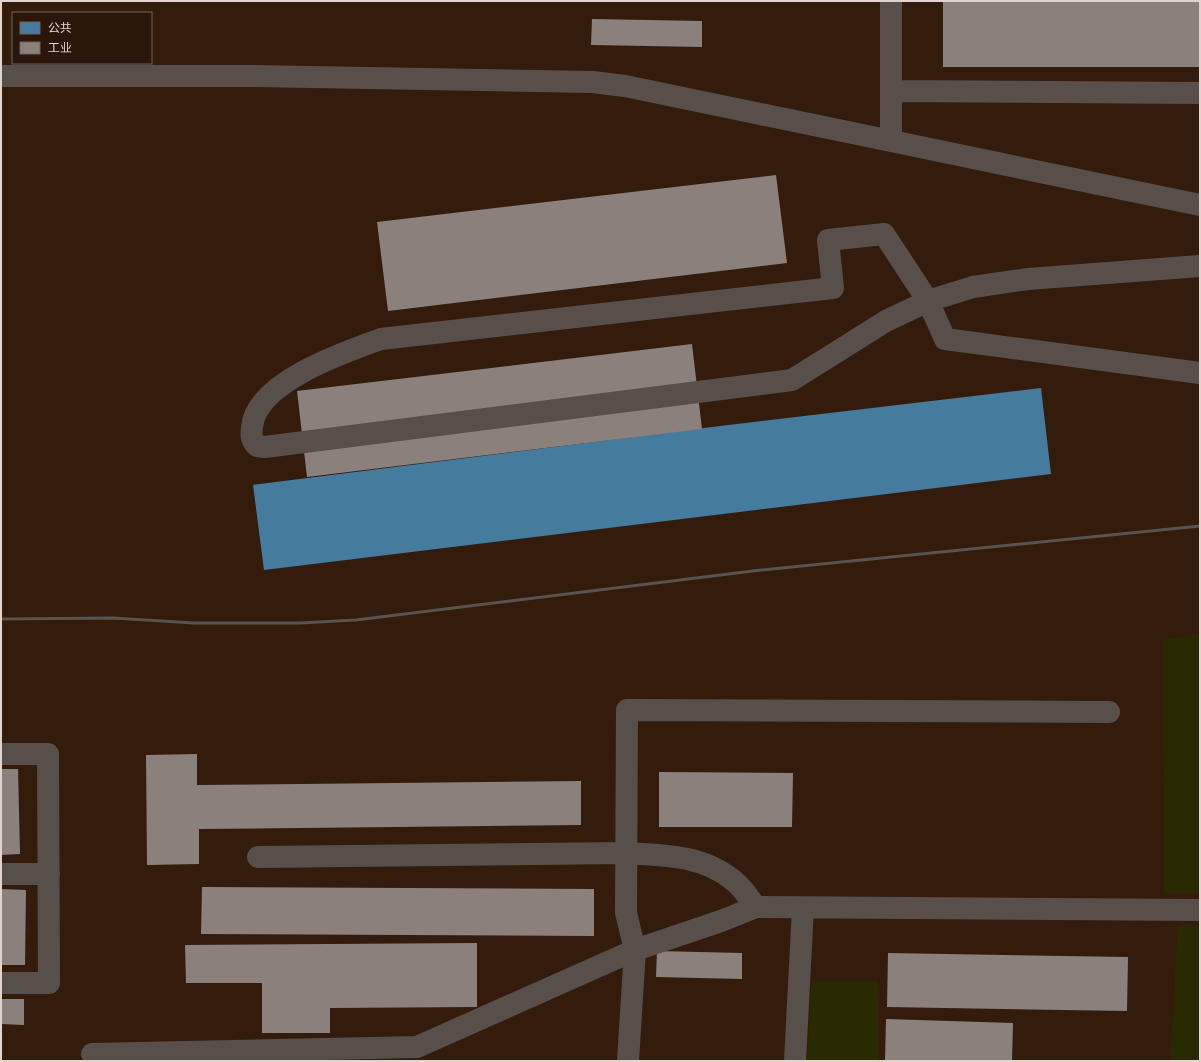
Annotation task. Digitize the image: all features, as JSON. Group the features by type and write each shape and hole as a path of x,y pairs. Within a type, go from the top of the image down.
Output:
{"lane":[{"path":"891,1 891,142"},
{"path":"1,76 254,76 593,82 626,86 891,142 1200,204"},
{"path":"891,91 1200,94"},
{"path":"1200,266 1028,279 973,287 928,301 886,321 792,380 265,447 257,446 252,441 252,422 263,403 274,391 288,380 307,370 381,339 833,288 828,240 884,234 928,301 944,339 1200,372"},
{"path":"628,1061 635,950 626,913 626,710 1109,712"},
{"path":"1,754 48,754 49,874 49,983 1,983"},
{"path":"258,857 625,853 690,858 715,867 735,882 756,907"},
{"path":"1,874 49,874"},
{"path":"92,1054 417,1047 635,950 721,921 756,907 1200,910"},
{"path":"795,1061 803,908"}],"shaded area":[{"path":"1,1 1200,1 1200,1061 1,1061"},
{"path":"1200,633 1200,894 1164,893 1163,640"},
{"path":"1178,926 1200,926 1200,1061 1170,1061"},
{"path":"812,981 878,981 879,1061 807,1061"}],"building: 公共":[{"path":"1041,388 1051,474 264,570 253,485 720,426"}],"building: 工业":[{"path":"943,1 1200,1 1200,67 943,67"},
{"path":"592,19 702,21 702,47 591,45"},
{"path":"776,175 787,263 388,311 377,222"},
{"path":"692,344 702,429 307,477 297,391"},
{"path":"197,754 197,785 581,781 581,825 199,829 199,864 147,865 146,755"},
{"path":"1,769 18,769 20,854 1,855"},
{"path":"659,772 793,773 792,827 659,827"},
{"path":"202,887 594,889 594,936 201,934"},
{"path":"1,889 26,890 25,965 1,965"},
{"path":"477,943 477,1007 330,1008 330,1033 262,1033 262,983 186,983 185,945"},
{"path":"657,951 742,953 742,979 656,977"},
{"path":"888,953 1128,957 1127,1011 887,1007"},
{"path":"1,999 24,999 24,1025 1,1024"},
{"path":"886,1019 1013,1023 1012,1061 885,1061"}],"railway":[{"path":"1,619 113,618 194,623 300,623 356,620 761,570 1200,526"}]}
